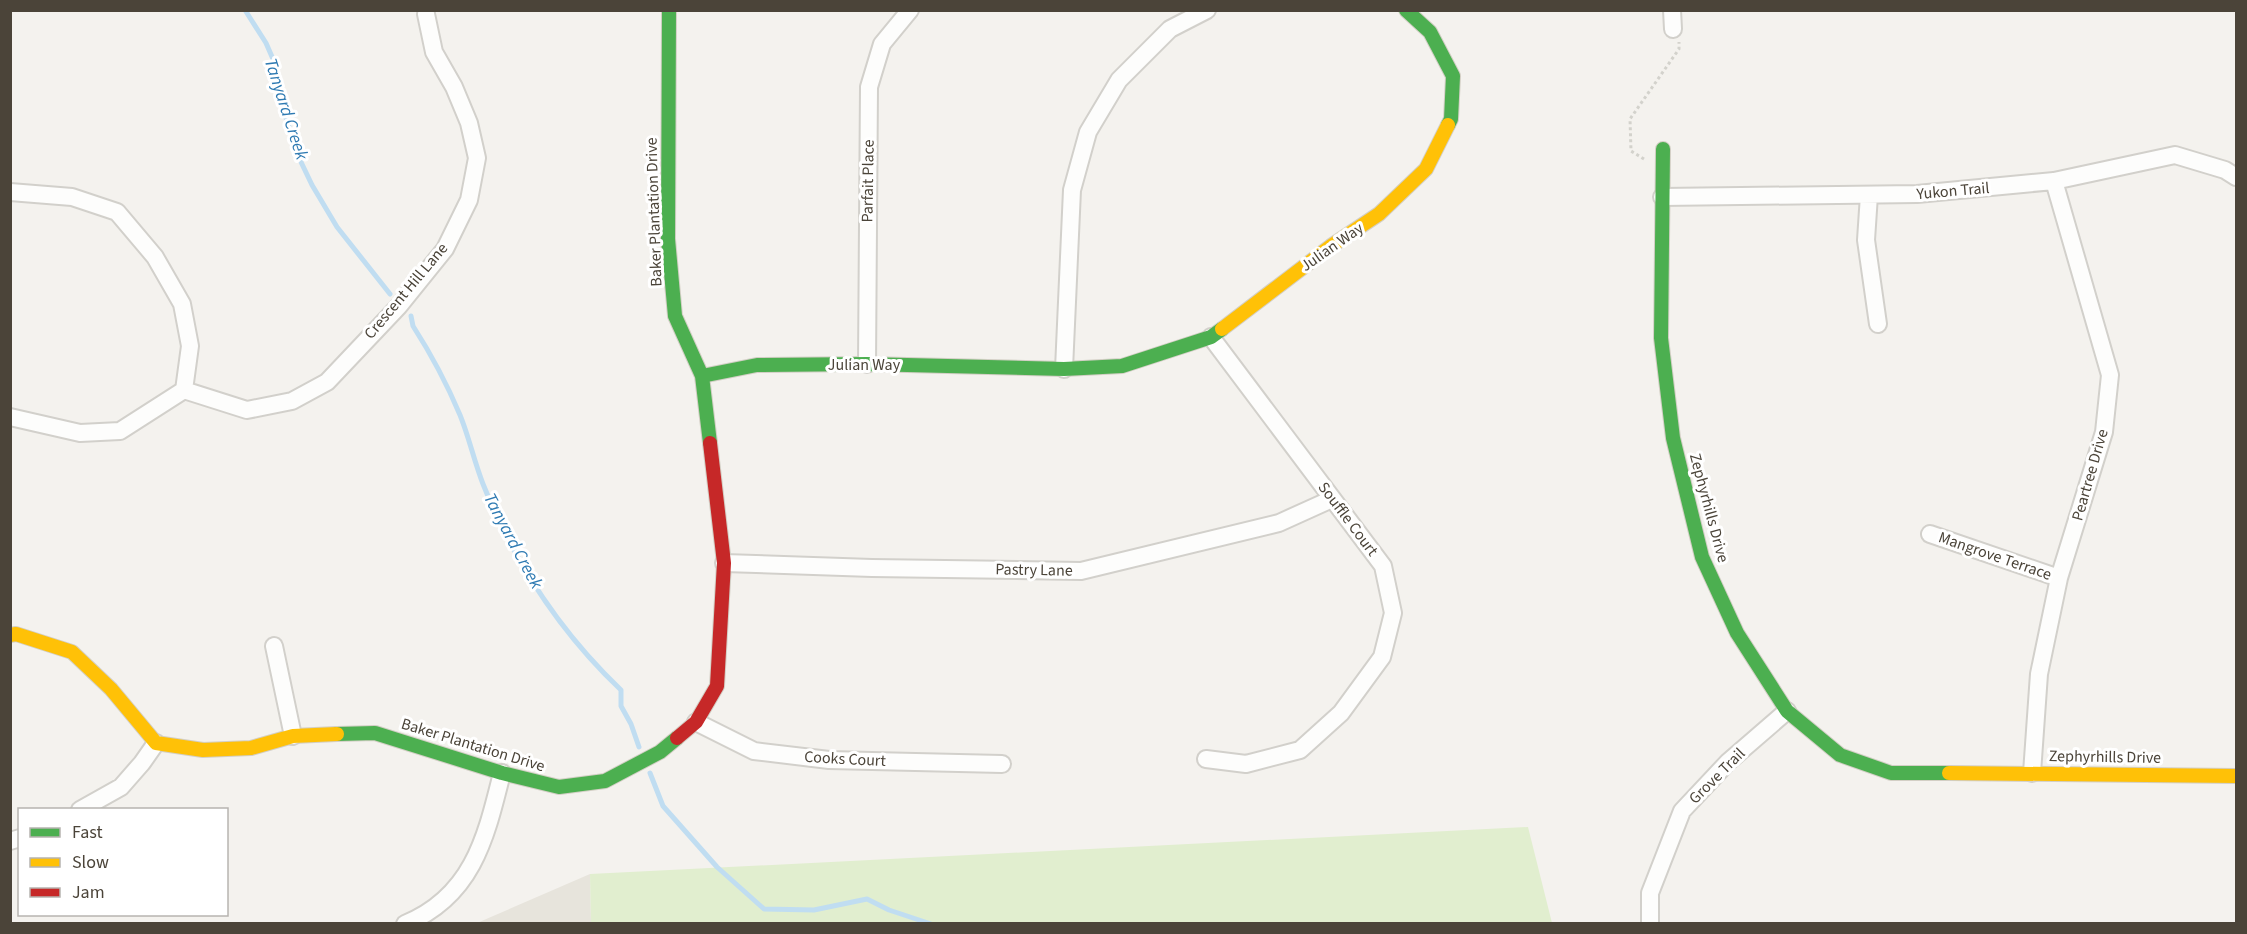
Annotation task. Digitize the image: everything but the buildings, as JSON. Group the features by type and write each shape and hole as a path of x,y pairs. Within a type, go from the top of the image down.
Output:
{"street":[{"name":"Baker Plantation Drive","path":"156,743 203,750 251,748 293,736 375,733 502,773 559,787 605,781 660,752 696,722 717,686 724,562 702,376 675,316 668,239 669,10"},
{"name":"Parfait Place","path":"867,364 869,87 882,44 910,10"},
{"path":"1064,369 1072,190 1088,132 1119,80 1170,29 1207,10"},
{"name":"Julian Way","path":"702,376 757,365 867,364 1064,369 1122,366 1211,337 1314,259 1379,214 1426,169 1451,119 1453,76 1430,32 1407,10"},
{"path":"1672,10 1673,29"},
{"name":"Crescent Hill Lane","path":"184,390 247,410 292,401 318,387 327,382 399,306 444,249 469,200 477,158 469,123 458,96 434,52 426,14"},
{"name":"Zephyrhills Drive","path":"1663,149 1661,338 1673,438 1702,557 1737,633 1787,711 1840,755 1891,773 2236,776"},
{"name":"Yukon Trail","path":"1662,197 1917,194 2054,181 2175,155 2225,170 2236,177"},
{"name":"Peartree Drive","path":"2032,773 2038,674 2059,578 2104,432 2109,375 2054,181"},
{"path":"10,192 72,197 117,212 155,257 182,304 190,346 184,390 120,430 80,433 10,417"},
{"path":"1869,195 1866,240 1878,324"},
{"name":"Souffle Court","path":"1206,759 1246,764 1300,750 1341,713 1382,657 1393,613 1383,566 1211,337"},
{"name":"Pastry Lane","path":"724,562 872,568 1081,571 1279,523 1332,499"},
{"name":"Mangrove Terrace","path":"1930,534 2059,578"},
{"path":"10,635 16,634 72,652 111,689 156,743 121,787 84,808"},
{"path":"274,646 293,736"},
{"name":"Grove Trail","path":"1650,924 1650,893 1682,811 1728,762 1787,711"},
{"name":"Cooks Court","path":"696,722 754,751 829,760 1002,764"},
{"path":"405,924 425,915 460,885 487,833 502,773"}],"path":[{"path":"1663,164 1652,164 1631,151 1630,119 1679,50 1679,29 1673,29"}],"shaded area":[{"path":"590,874 591,923 477,923"}],"green space":[{"path":"1528,827 1552,923 591,923 590,874"}],"waterway":[{"name":"Tanyard Creek","path":"245,10 266,43 276,66 285,115 301,162 312,185 337,227 390,294"},
{"name":"Tanyard Creek","path":"411,316 413,326 455,403 483,484 509,542 524,569 559,620 621,690 621,706 631,724 639,747"},
{"name":"Tanyard Creek","path":"650,773 663,806 717,867 764,909 814,910 867,899 889,910 931,924"}],"traffic: fast":[{"path":"669,10 668,239 675,316 702,376 710,443"},
{"path":"1406,10 1430,32 1453,76 1451,119 1448,125"},
{"path":"1663,149 1661,338 1673,438 1702,557 1737,633 1787,711 1840,755 1891,773 1949,773"},
{"path":"702,376 757,365 867,364 1064,369 1122,366 1211,337 1222,329"},
{"path":"337,734 375,733 502,773 559,787 605,781 660,752 677,738"}],"traffic: slow":[{"path":"1222,329 1331,246 1379,214 1426,169 1448,125"},
{"path":"10,635 16,634 72,652 111,689 156,743 203,750 251,748 293,736 337,734"},
{"path":"1949,773 2236,776"}],"traffic: jam":[{"path":"677,738 696,722 717,686 724,563 710,443"}]}
